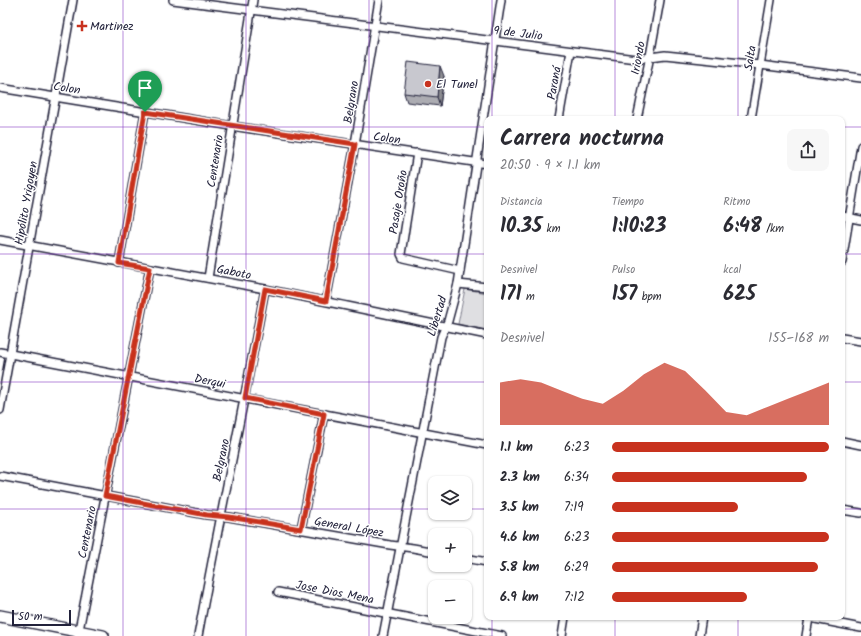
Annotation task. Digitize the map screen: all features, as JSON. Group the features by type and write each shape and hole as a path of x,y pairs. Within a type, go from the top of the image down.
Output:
{"street":[{"name":"Hipólito Yrigoyen","path":"0,410 73,0"},
{"name":"9 de Julio","path":"173,0 636,59 665,55 861,78"},
{"name":"Centenario","path":"208,278 253,0"},
{"name":"Belgrano","path":"326,301 355,144 379,0"},
{"name":"Libertad","path":"383,636 441,336 446,326 458,284 501,0"},
{"name":"Iriondo","path":"638,116 660,0"},
{"name":"Salta","path":"752,116 771,0"},
{"name":"Paraná","path":"560,116 571,51"},
{"name":"Colon","path":"0,88 232,126 484,163"},
{"path":"119,263 145,112"},
{"path":"845,228 861,146"},
{"name":"Pasaje Oroño","path":"417,153 401,254 403,258 460,271"},
{"path":"846,217 861,220"},
{"name":"Gaboto","path":"0,240 265,289 484,334"},
{"name":"Centenario","path":"78,634 150,268"},
{"path":"458,284 484,287"},
{"name":"Belgrano","path":"198,636 265,289"},
{"path":"845,338 861,341"},
{"name":"Derqui","path":"0,352 484,443"},
{"path":"301,529 324,414"},
{"path":"845,441 861,444"},
{"name":"General López","path":"0,476 207,515 301,529 428,551"},
{"path":"845,510 861,513"},
{"path":"472,559 484,561"},
{"name":"Jose Dios Mena","path":"278,592 502,636"},
{"path":"0,616 78,634 103,636"},
{"path":"562,636 565,620"},
{"path":"699,636 702,620"},
{"path":"806,636 807,620"},
{"path":"822,620 861,628"}],"shaded area":[{"path":"465,289 484,292 484,329 458,324"}],"building":[{"path":"408,62 440,66 437,97 404,93"}],"place":[{"name":"Martinez","path":"82,26"},
{"name":"El Tunel","path":"428,84"}],"route":[{"path":"145,112 355,144 326,301 265,289 245,398 324,414 301,529 229,517 207,515 105,496 150,268 119,263 145,112"}]}
